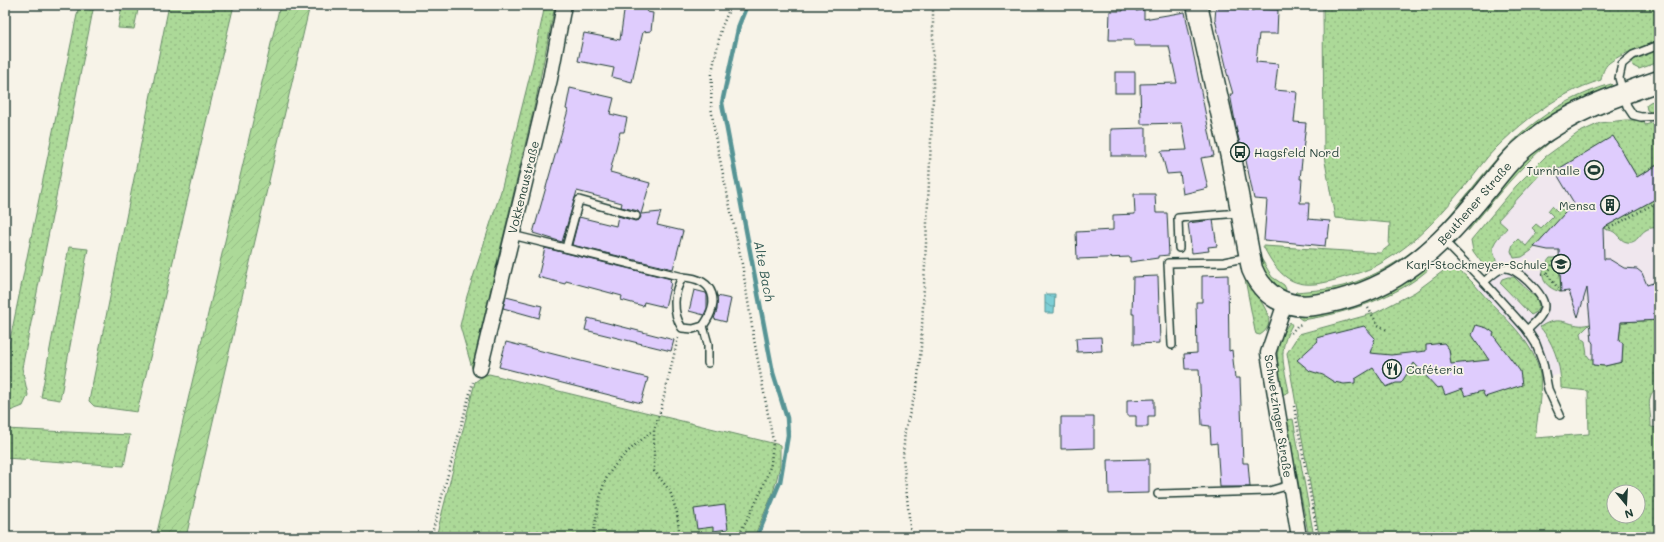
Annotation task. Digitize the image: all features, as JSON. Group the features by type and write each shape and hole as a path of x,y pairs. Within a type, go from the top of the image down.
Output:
{"main road":[{"path":"1197,5 1231,156 1250,257 1256,279 1275,299 1284,303"},
{"name":"Beuthener Straße","path":"1284,303 1297,306 1338,301 1369,290 1405,271 1422,259 1443,240 1459,223 1510,161 1529,143 1568,117 1598,102 1659,81"}],"street":[{"name":"Vokkenaustraße","path":"480,369 550,79 564,5"},
{"name":"Schwetzinger Straße","path":"1284,303 1268,353 1299,537"}],"lane":[{"path":"1659,45 1633,56 1622,64 1619,78 1627,106 1633,115 1641,117 1659,116"},
{"path":"566,248 579,200 636,216"},
{"path":"1179,248 1178,218 1242,213"},
{"path":"512,235 683,277 692,277 706,284 713,294 713,307 710,316 703,326 693,329 682,328 676,320 674,309 679,283 683,277"},
{"path":"1443,240 1484,282 1527,330 1536,344 1543,363 1548,389 1560,415"},
{"path":"1172,344 1168,263 1224,262 1250,257"},
{"path":"1484,282 1498,270 1506,268 1518,272 1542,296 1544,306 1540,317 1527,330"},
{"path":"703,326 708,344 708,363"},
{"path":"1158,494 1270,491 1290,485"}],"path":[{"path":"731,5 721,29 712,72 711,106 715,136 742,264 773,441 771,464 762,490 738,537"},
{"path":"911,537 903,457 905,430 916,387 921,348 933,99 932,5"},
{"path":"1606,230 1659,201"},
{"path":"1542,275 1547,274 1556,258"},
{"path":"1547,274 1561,292"},
{"path":"1368,308 1378,326 1387,330"},
{"path":"1290,336 1298,325"},
{"path":"682,328 654,430 654,471 670,491 677,513 679,530 683,537"},
{"path":"431,537 474,379 480,369"},
{"path":"1293,403 1318,537"},
{"path":"593,537 596,517 605,481 612,469 620,460 654,430"}],"shaded area":[{"path":"1625,120 1644,120 1645,125 1659,121 1659,387 1653,390 1649,398 1649,408 1652,418 1589,434 1588,391 1561,388 1561,374 1522,385 1450,305 1491,274 1473,251 1471,240 1531,170 1545,157 1578,133 1600,123"}],"green space":[{"path":"79,5 94,5 22,368 28,395 23,406 5,413 5,364"},
{"path":"122,5 139,5 134,29 118,28"},
{"path":"169,5 234,5 137,412 94,406 89,401"},
{"path":"280,5 310,5 186,537 156,537"},
{"path":"545,5 555,5 536,99 472,368 460,326 467,296 501,191 532,67"},
{"path":"1323,5 1659,5 1659,41 1614,59 1606,66 1601,80 1584,86 1557,99 1529,118 1491,153 1459,193 1429,226 1396,254 1378,265 1335,280 1310,284 1300,283 1283,275 1276,268 1263,246 1380,253 1389,246 1390,223 1335,218 1324,156"},
{"path":"1659,49 1659,62 1639,69 1633,66 1632,62 1635,59"},
{"path":"1611,84 1614,87 1582,99 1557,112 1533,129 1439,232 1389,271 1343,290 1313,296 1294,294 1296,292 1329,289 1350,284 1376,273 1400,260 1423,243 1443,223 1494,162 1528,128 1567,102"},
{"path":"1659,99 1659,111 1652,113 1647,110 1646,105"},
{"path":"1601,110 1609,111 1570,128 1527,163 1468,231 1492,195 1523,160 1557,133"},
{"path":"1625,120 1644,120 1645,125 1659,121 1659,164 1637,177 1613,137 1555,171 1551,167 1542,172 1498,220 1507,228 1498,238 1493,247 1496,265 1487,270 1473,251 1471,240 1516,186 1545,157 1578,133 1600,123"},
{"path":"1659,197 1659,228 1647,229 1635,241 1627,242 1623,241 1614,232 1603,228"},
{"path":"1566,203 1570,208 1531,251 1522,257 1514,258 1511,251 1513,244 1518,239 1526,246 1537,233 1532,228 1536,224 1541,228 1553,216 1548,211 1552,206 1557,211"},
{"path":"69,247 88,249 60,400 41,397"},
{"path":"1259,258 1261,258 1272,277 1284,285 1286,289 1285,291 1275,286 1266,274"},
{"path":"1550,258 1559,258 1561,292 1549,287 1544,279 1544,269"},
{"path":"1450,266 1461,272 1520,334 1533,353 1540,375 1540,399 1535,438 1589,434 1588,391 1561,388 1560,372 1556,356 1550,341 1540,327 1554,321 1577,325 1590,324 1581,333 1582,339 1585,341 1587,355 1590,359 1594,359 1594,365 1605,366 1622,362 1623,343 1619,341 1621,322 1659,320 1655,331 1659,336 1657,344 1659,352 1659,387 1654,390 1651,395 1649,405 1651,427 1659,428 1659,537 1319,535 1287,353 1299,334 1375,313 1415,292"},
{"path":"1431,267 1404,287 1353,309 1302,320 1298,317 1312,314"},
{"path":"1514,277 1537,299 1539,307 1535,313 1531,315 1500,283 1502,279"},
{"path":"1246,278 1268,315 1269,322 1267,329 1260,335 1256,334 1255,331"},
{"path":"1290,322 1292,325 1287,334 1283,351 1289,392 1282,395 1277,357 1280,340"},
{"path":"489,374 780,445 780,466 773,493 754,537 436,537 475,382 483,376"},
{"path":"1293,419 1314,537 1309,537 1286,420"},
{"path":"5,429 130,435 124,466 5,458"},
{"path":"1319,535 1508,537 1319,537"}],"water":[{"path":"1045,294 1055,294 1054,313 1045,313"}],"building":[{"path":"625,5 648,6 647,12 653,13 651,31 643,32 632,82 612,77 614,68 578,61 584,33 620,40"},
{"path":"1123,5 1136,5 1136,11 1144,10 1144,19 1185,12 1214,156 1201,158 1208,188 1183,194 1180,173 1167,174 1161,151 1187,150 1182,123 1141,124 1140,84 1177,83 1169,46 1134,46 1134,40 1109,40 1110,11 1123,11"},
{"path":"1216,7 1253,11 1253,9 1278,10 1277,34 1259,34 1256,62 1278,64 1275,90 1297,92 1294,122 1306,123 1300,179 1302,179 1300,203 1309,203 1308,219 1330,221 1328,238 1326,238 1325,246 1264,240 1267,200 1254,199 1244,151 1242,151 1237,132 1230,94 1233,94 1226,70 1215,19"},
{"path":"1115,72 1135,72 1135,93 1115,93"},
{"path":"570,88 614,98 610,114 627,118 624,132 620,132 610,172 650,183 641,214 661,212 657,225 683,231 673,269 572,245 579,217 616,226 618,216 635,221 639,220 641,217 638,211 621,207 622,203 577,191 562,242 533,233 568,110 566,109"},
{"path":"1146,128 1146,156 1111,156 1111,129"},
{"path":"1613,136 1637,177 1659,164 1659,197 1603,228 1604,259 1609,259 1624,268 1637,269 1642,273 1647,285 1659,281 1659,320 1621,322 1619,341 1623,343 1622,362 1605,366 1593,365 1593,343 1587,288 1578,317 1569,291 1561,292 1559,250 1548,250 1534,247 1574,203 1555,171"},
{"path":"1134,194 1155,194 1156,213 1167,213 1169,255 1130,262 1130,257 1077,259 1076,232 1113,230 1113,215 1135,214"},
{"path":"1213,220 1217,246 1208,247 1209,251 1192,253 1188,223"},
{"path":"545,248 671,279 665,307 644,302 643,306 621,300 622,296 566,281 565,284 538,277"},
{"path":"1228,275 1229,351 1232,350 1235,378 1240,378 1243,463 1248,463 1250,487 1220,487 1217,443 1211,444 1210,426 1202,425 1199,369 1185,369 1184,354 1197,353 1196,302 1202,302 1202,276"},
{"path":"1158,276 1160,343 1134,344 1134,314 1132,314 1133,277"},
{"path":"694,290 706,293 707,295 707,308 704,315 689,311"},
{"path":"717,296 731,299 726,322 714,319 717,310"},
{"path":"506,297 542,306 539,318 503,308"},
{"path":"588,318 674,340 671,351 585,330"},
{"path":"1476,325 1487,328 1494,333 1493,335 1520,371 1522,385 1485,397 1482,391 1465,396 1462,389 1445,395 1442,387 1437,388 1414,363 1401,383 1396,383 1386,387 1373,368 1355,379 1355,383 1344,384 1334,382 1323,375 1310,371 1297,360 1318,341 1316,338 1364,326 1375,338 1370,353 1391,355 1426,351 1426,345 1444,343 1449,349 1451,364 1489,360 1472,335"},
{"path":"1101,337 1102,351 1077,352 1076,338"},
{"path":"506,342 648,378 641,403 499,367"},
{"path":"1154,399 1154,416 1148,416 1148,427 1136,427 1136,416 1127,416 1127,400"},
{"path":"1061,417 1094,417 1094,448 1061,449"},
{"path":"1149,459 1149,493 1109,494 1108,460"},
{"path":"725,505 728,529 713,531 713,527 697,529 694,509"}],"waterway":[{"name":"Alte Bach","path":"747,5 739,25 722,103 773,373 787,418 788,435 780,482 757,537"}],"place":[{"name":"Hagsfeld Nord","path":"1240,152"},
{"name":"Turnhalle","path":"1594,170"},
{"name":"Mensa","path":"1610,205"},
{"name":"Karl-Stockmeyer-Schule","path":"1561,264"},
{"name":"Caféteria","path":"1392,369"}]}
